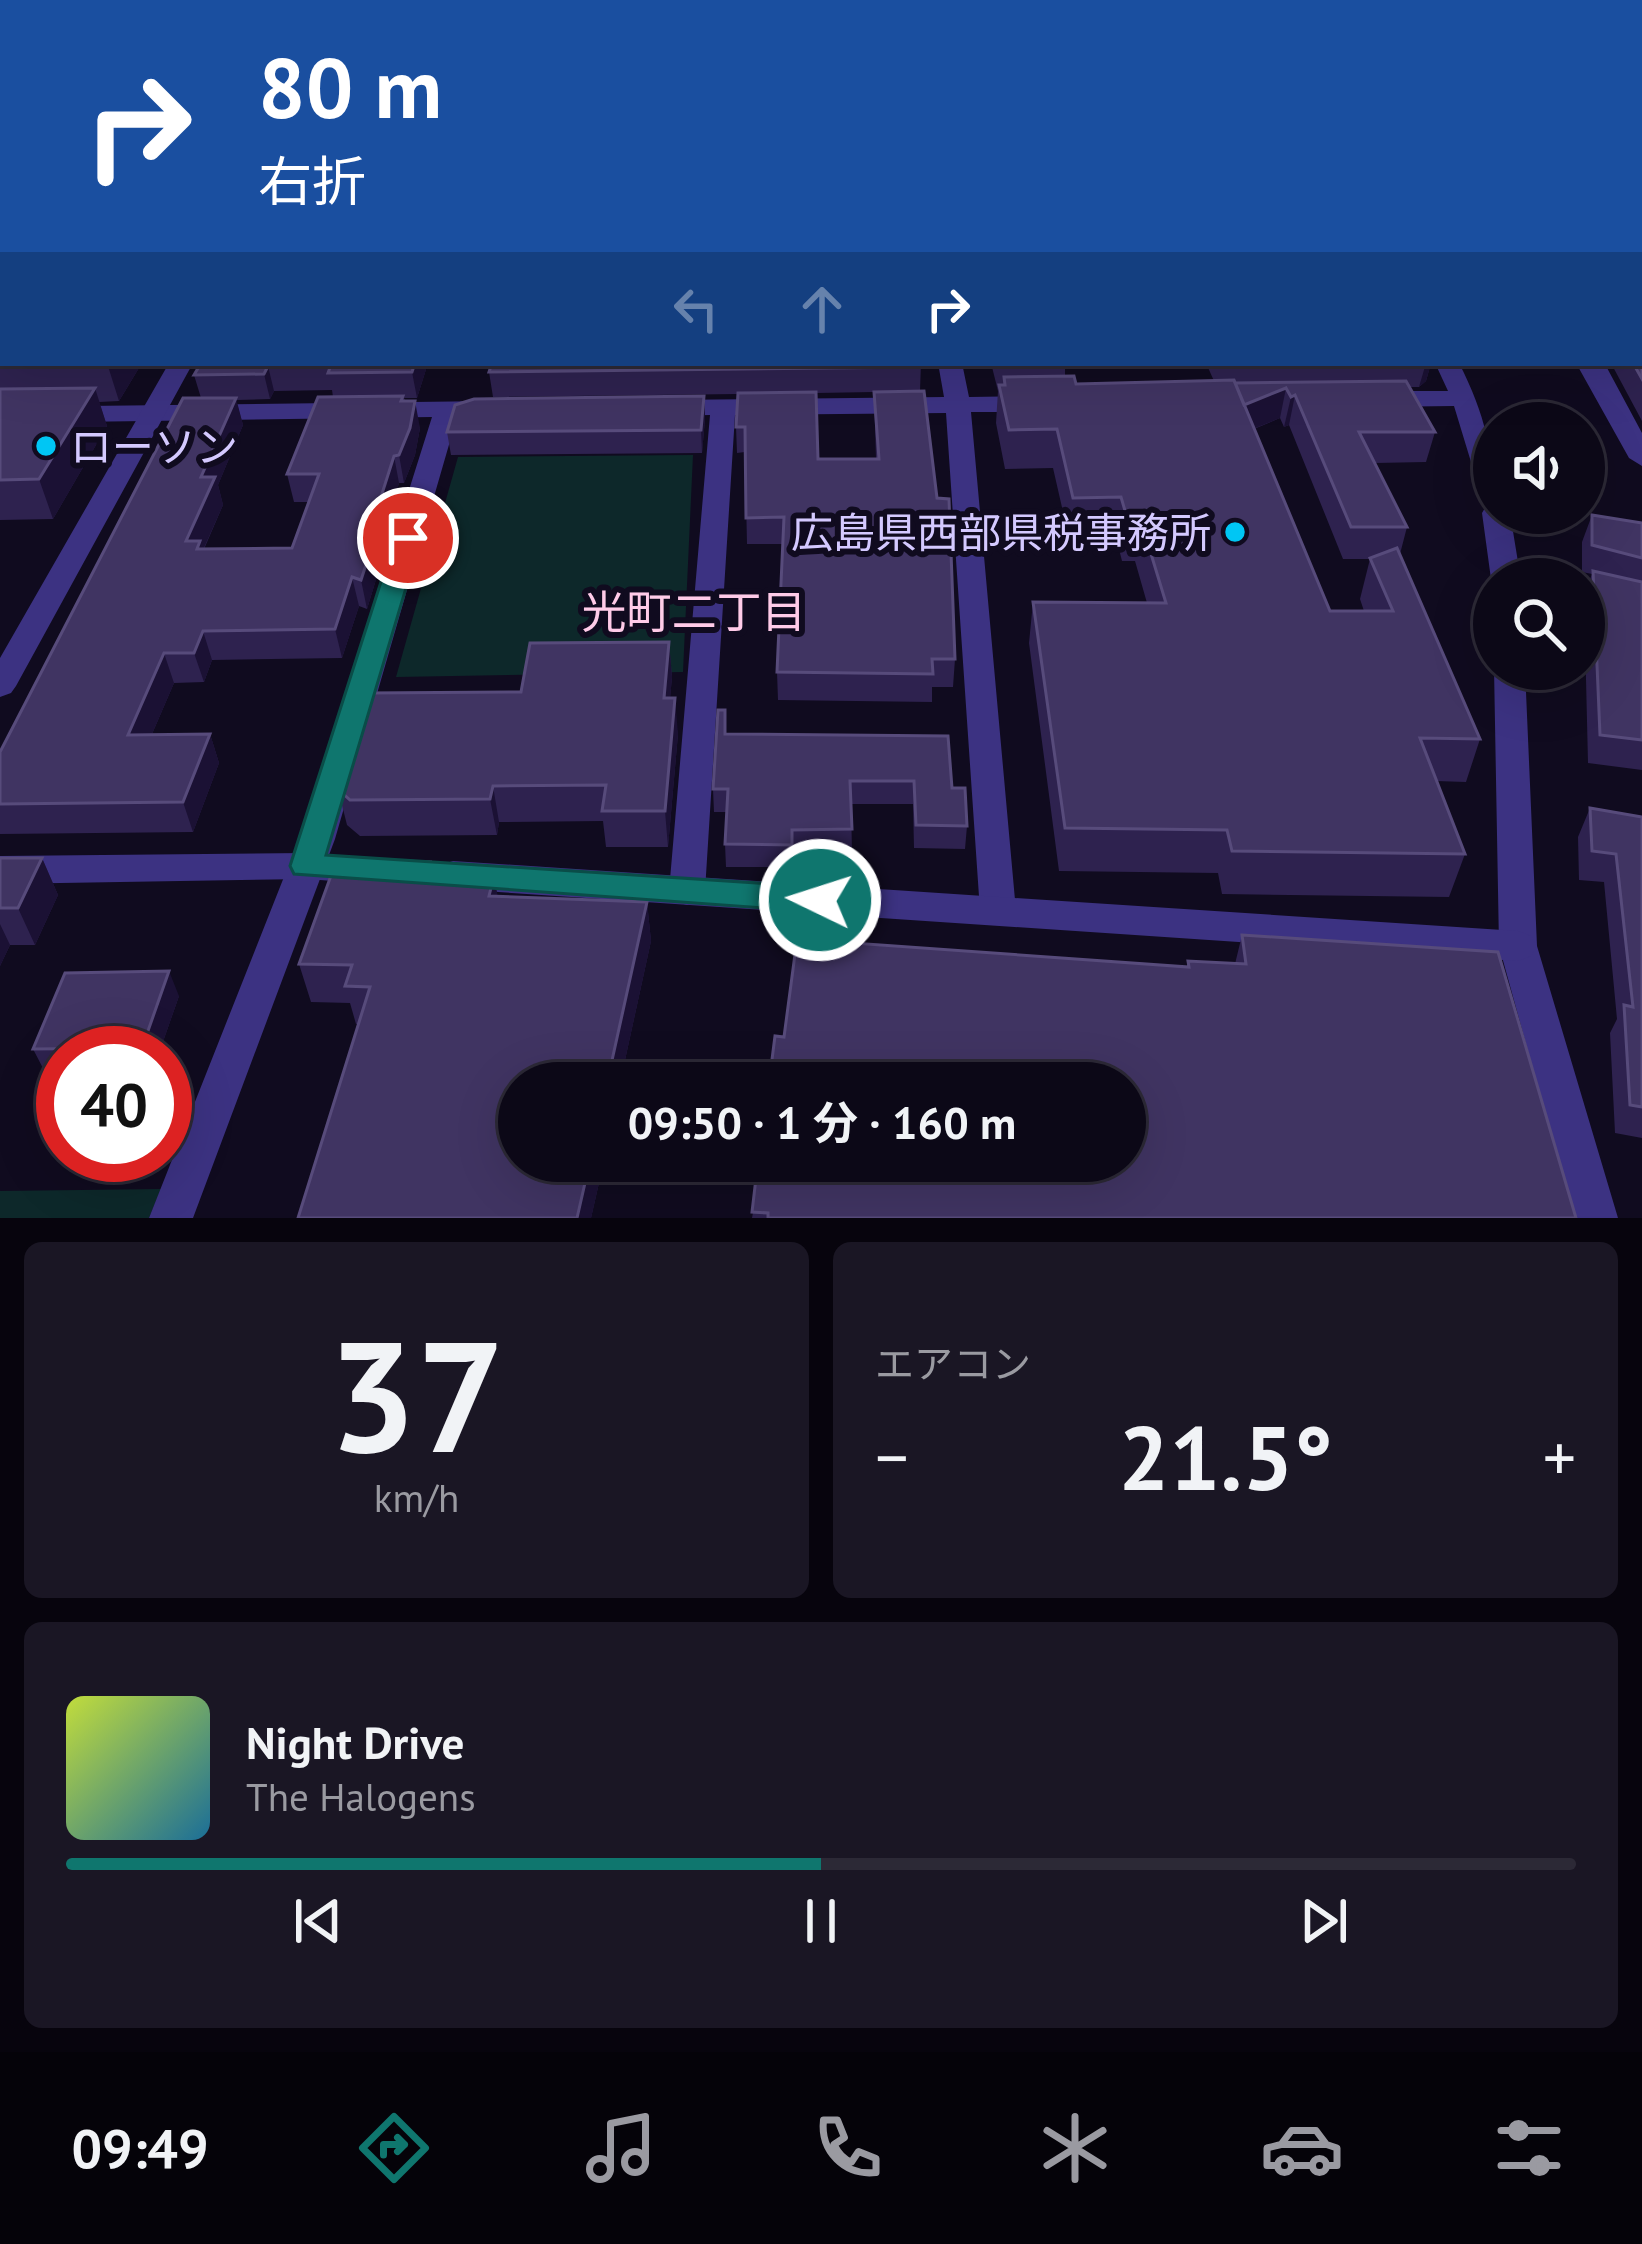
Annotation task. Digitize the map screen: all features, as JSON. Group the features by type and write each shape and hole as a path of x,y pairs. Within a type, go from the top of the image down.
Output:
{"street":[{"path":"0,686 179,366"},
{"path":"951,366 958,405 998,911"},
{"path":"1448,366 1473,429"},
{"path":"1594,366 1642,458"},
{"path":"1355,400 1464,398"},
{"path":"631,408 1068,403"},
{"path":"687,891 724,407"},
{"path":"0,415 516,409"},
{"path":"171,1218 306,866 447,410"},
{"path":"1510,690 1518,946 1596,1218"},
{"path":"0,870 306,866 1518,946"}],"green space":[{"path":"693,455 683,672 396,677 458,457"},
{"path":"161,1189 149,1218 0,1218 0,1191"}],"building":[{"path":"199,366 268,366 264,374 194,375"},
{"path":"331,366 414,366 412,372 328,373"},
{"path":"491,366 921,366 921,367 489,372"},
{"path":"1074,376 1076,384 1234,380 1330,611 1393,611 1370,558 1397,548 1480,739 1420,738 1465,854 1232,851 1227,830 1065,828 1033,602 1166,603 1141,521 1128,521 1121,497 1073,498 1057,429 1009,430 999,385 1005,385 1004,377"},
{"path":"1406,381 1435,432 1359,432 1407,527 1351,527 1295,395 1291,397 1286,388 1244,405 1235,383"},
{"path":"95,388 39,479 0,480 0,389"},
{"path":"924,391 937,498 949,499 955,659 932,659 933,674 777,672 784,517 746,518 745,427 736,427 738,393 816,392 818,459 879,459 874,392"},
{"path":"403,396 401,401 415,401 410,428 399,455 394,456 361,580 352,577 335,629 203,631 194,653 164,653 128,735 210,734 183,802 0,804 0,752 183,398 236,398 201,477 215,477 186,541 200,541 197,549 292,548 319,474 287,474 318,397"},
{"path":"704,396 701,430 447,432 455,405 474,399"},
{"path":"1605,517 1642,523 1642,558 1592,545 1592,534 1605,534"},
{"path":"1605,574 1642,582 1642,740 1600,735 1598,690 1605,690"},
{"path":"669,642 664,698 675,698 665,811 602,811 606,785 493,786 490,799 350,800 338,789 367,693 521,692 530,643"},
{"path":"718,710 725,710 725,734 948,736 952,788 965,788 967,826 916,825 914,781 850,781 852,829 792,830 792,845 725,844 728,789 713,789"},
{"path":"1590,808 1642,817 1642,1107 1630,1105 1624,1005 1633,1007 1616,854 1592,851"},
{"path":"0,858 42,858 18,908 0,908"},
{"path":"337,859 430,862 426,874 494,876 489,896 647,902 612,1062 498,1062 498,1182 585,1182 577,1218 298,1218 370,987 345,986 352,965 299,964"},
{"path":"1242,935 1498,952 1576,1218 768,1218 768,1213 752,1212 756,1182 1146,1182 1146,1062 772,1062 775,1036 784,1037 797,939 1189,967 1188,961 1246,964"},
{"path":"169,971 150,1026 43,1026 65,973"}],"place":[{"name":"ローソン","path":"46,446"},
{"name":"広島県西部県税事務所","path":"1235,532"}],"district":[{"name":"光町二丁目","path":"694,611"}],"route":[{"path":"408,538 306,866 820,900"}]}
